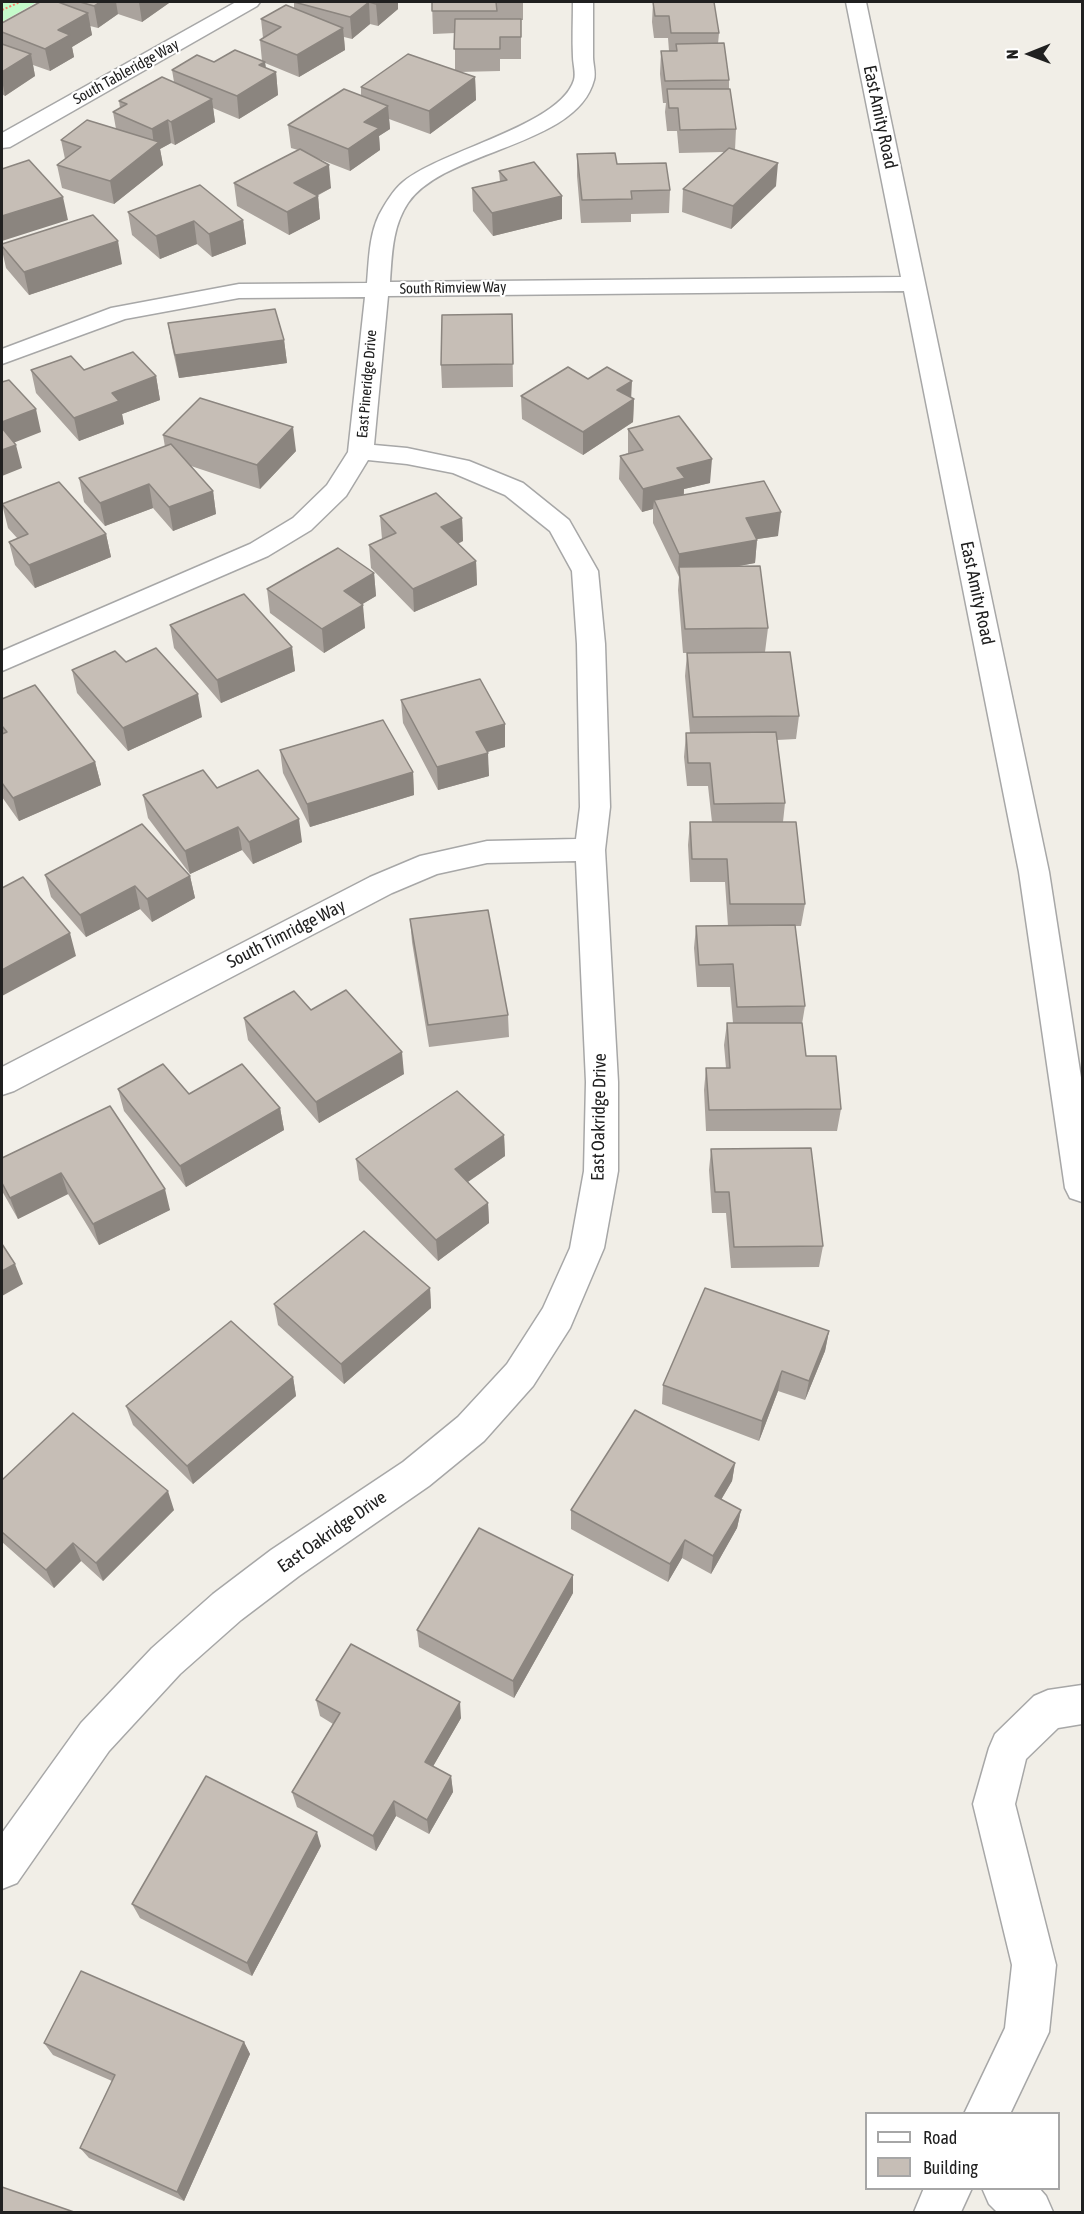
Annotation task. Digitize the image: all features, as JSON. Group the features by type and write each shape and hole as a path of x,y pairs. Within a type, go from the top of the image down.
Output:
{"street":[{"name":"South Tableridge Way","path":"2,142 250,2"},
{"name":"East Pineridge Drive","path":"2,662 259,550 309,517 337,490 361,452 382,234 390,212 411,186 442,166 530,129 554,115 573,98 584,80 583,2"},
{"name":"East Amity Road","path":"856,2 1034,872 1083,1188"},
{"name":"South Rimview Way","path":"2,357 120,313 239,291 914,284"},
{"name":"East Oakridge Drive","path":"2,1868 95,1737 166,1662 227,1607 285,1563 416,1474 471,1429 520,1375 557,1317 587,1248 601,1171 602,1082 590,850 595,807 591,644 585,571 560,526 514,489 460,466 407,456 361,452"},
{"name":"South Timridge Way","path":"2,1082 381,885 431,864 487,852 590,850"},
{"path":"987,2112 1027,2032 1034,1965 994,1804 1009,1748 1048,1710 1083,1705"},
{"path":"937,2212 948,2190"},
{"path":"1007,2190 1030,2212"}],"path":[{"path":"2,10 20,2"}],"green space":[{"path":"2,2 37,2 2,22"}],"building":[{"path":"40,2 58,2 88,13 58,30 70,35 45,49 2,32 2,23"},
{"path":"80,2 100,2 94,6"},
{"path":"294,2 369,2 350,17"},
{"path":"432,2 496,2 497,11 432,11"},
{"path":"653,2 714,2 719,33 671,33 669,16 655,16"},
{"path":"286,5 343,28 297,55 260,40 281,27 261,19"},
{"path":"455,19 521,19 521,37 500,37 500,49 454,49"},
{"path":"724,43 729,80 665,81 661,51 677,51 676,44"},
{"path":"2,44 31,54 2,72"},
{"path":"235,50 265,62 259,65 276,72 237,96 172,70 197,55 214,62"},
{"path":"408,54 475,77 429,111 361,87"},
{"path":"162,77 212,99 171,122 168,120 152,129 113,112 127,104 119,101"},
{"path":"344,89 388,106 364,122 379,128 348,149 288,125"},
{"path":"667,89 730,89 736,129 680,130 678,108 669,108"},
{"path":"87,120 159,142 110,181 57,165 81,147 61,140"},
{"path":"729,148 778,163 733,206 683,189"},
{"path":"300,149 329,165 294,183 318,196 287,212 234,183"},
{"path":"615,153 617,164 666,163 670,190 631,191 632,199 582,200 577,154"},
{"path":"29,160 63,197 2,216 2,169"},
{"path":"534,162 562,196 492,213 472,188 507,180 499,171"},
{"path":"200,185 243,220 209,234 194,221 156,236 128,212"},
{"path":"93,215 118,241 24,272 2,246 2,244"},
{"path":"275,309 284,340 175,355 168,323"},
{"path":"512,314 513,364 441,365 442,315"},
{"path":"133,352 156,376 112,393 119,401 74,418 31,370 71,356 84,370"},
{"path":"568,367 588,379 607,367 632,381 617,390 634,399 583,432 521,396"},
{"path":"9,380 36,409 2,422 2,382"},
{"path":"200,398 293,427 257,465 163,435"},
{"path":"679,416 712,459 677,468 685,478 643,489 620,456 643,450 628,429"},
{"path":"2,428 16,445 2,450"},
{"path":"171,444 213,491 169,507 149,484 100,503 79,478"},
{"path":"764,481 781,512 746,518 757,540 679,554 654,500"},
{"path":"59,482 106,534 29,565 9,542 28,534 2,504"},
{"path":"436,493 462,518 441,527 476,561 413,589 369,545 396,533 380,516"},
{"path":"338,548 374,573 344,591 363,605 322,629 267,589"},
{"path":"760,566 768,628 685,629 679,567"},
{"path":"244,594 292,647 217,680 170,625"},
{"path":"156,648 198,694 123,728 72,670 115,651 126,662"},
{"path":"790,652 799,716 693,717 687,653"},
{"path":"480,679 505,724 476,732 488,753 437,767 401,700"},
{"path":"35,685 95,762 13,798 2,783 2,734 7,732 2,726 2,699"},
{"path":"383,720 413,772 307,804 280,750"},
{"path":"776,732 785,803 714,804 710,763 688,763 686,733"},
{"path":"203,770 217,788 258,770 299,819 249,842 238,827 185,851 143,795"},
{"path":"690,822 796,822 805,904 730,904 727,859 692,859"},
{"path":"142,824 190,876 147,899 135,886 80,915 45,875"},
{"path":"23,877 70,933 2,970 2,888"},
{"path":"488,910 508,1015 428,1025 410,919"},
{"path":"795,925 805,1006 737,1007 733,964 699,965 696,926"},
{"path":"346,990 402,1052 316,1102 244,1018 294,991 311,1010"},
{"path":"727,1023 802,1023 806,1056 836,1056 841,1109 709,1110 706,1068 730,1068"},
{"path":"163,1064 189,1094 242,1064 280,1108 180,1166 118,1089"},
{"path":"457,1091 504,1135 455,1169 488,1203 436,1240 356,1159"},
{"path":"110,1106 165,1189 93,1224 61,1173 10,1198 2,1183 2,1158"},
{"path":"811,1148 823,1246 734,1247 729,1192 715,1192 711,1149"},
{"path":"364,1231 430,1288 341,1364 274,1304"},
{"path":"2,1244 15,1264 2,1271"},
{"path":"705,1288 829,1331 809,1381 782,1371 762,1421 663,1385"},
{"path":"231,1321 293,1377 187,1466 126,1406"},
{"path":"635,1410 735,1463 715,1496 741,1510 713,1556 685,1540 670,1564 571,1510"},
{"path":"73,1413 168,1491 96,1563 73,1543 46,1570 2,1532 2,1480"},
{"path":"479,1528 573,1575 513,1681 417,1630"},
{"path":"351,1644 460,1702 425,1762 451,1776 427,1820 394,1801 373,1836 292,1792 340,1713 316,1700"},
{"path":"206,1776 317,1832 247,1963 132,1904"},
{"path":"81,1971 244,2042 177,2192 80,2148 115,2075 44,2043"},
{"path":"2,2187 74,2212 2,2212"}]}
